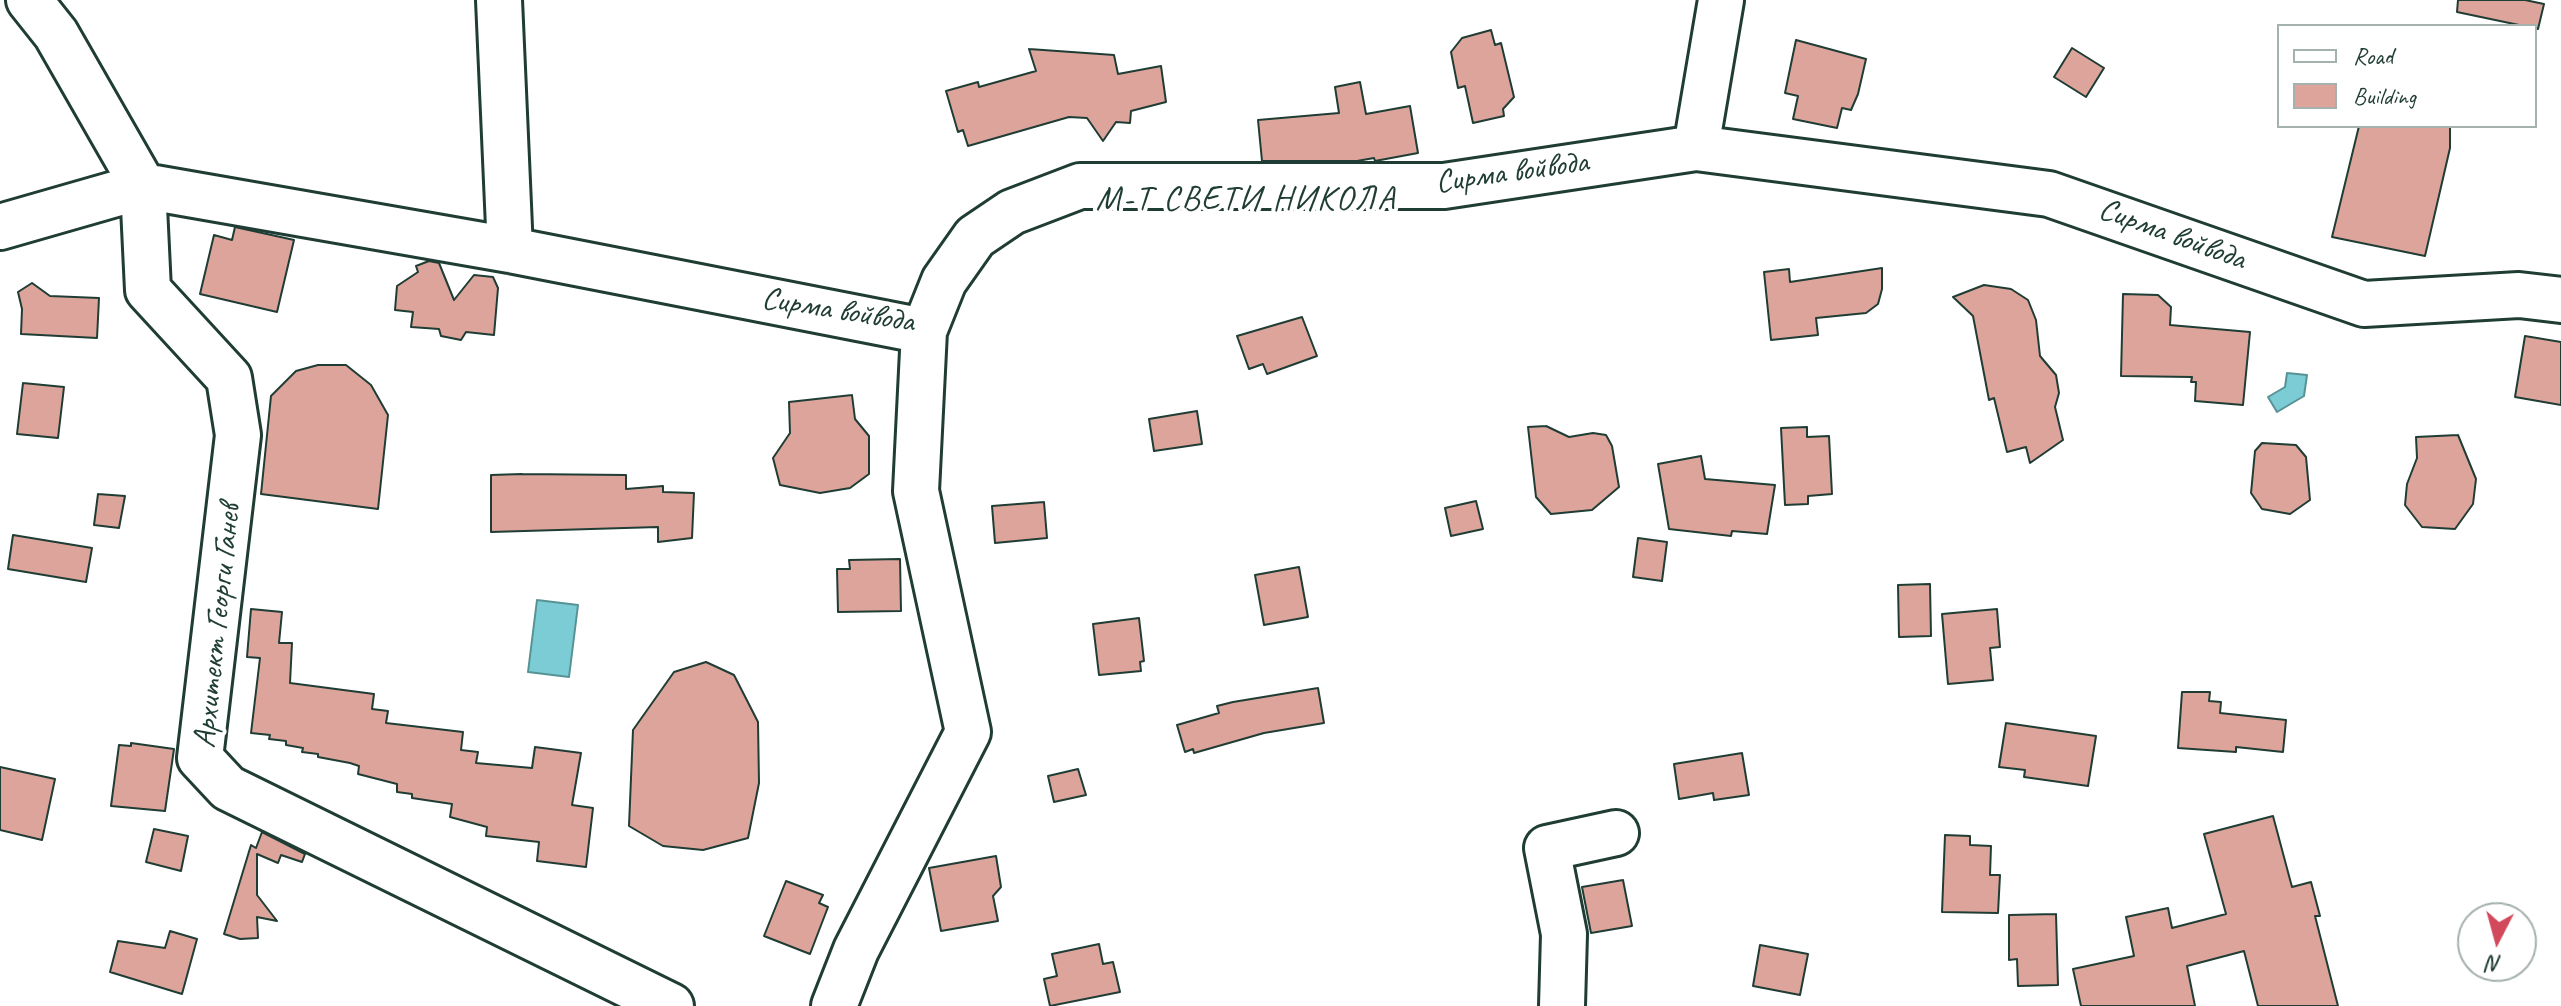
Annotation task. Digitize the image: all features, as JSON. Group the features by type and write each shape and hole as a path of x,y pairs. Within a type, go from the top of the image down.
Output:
{"street":[{"path":"29,0 56,34 143,186"},
{"path":"499,0 510,250"},
{"path":"1696,148 1721,0"},
{"name":"Сирма войвода","path":"0,227 143,186 510,250 924,331 944,281 975,237 1012,212 1080,186 1444,186 1696,148 2049,194 2364,304 2519,295 2561,300"},
{"name":"Архитект Георги Ганев","path":"143,186 148,290 229,378 238,435 200,758 228,788 671,1006"},
{"path":"834,1006 856,950 968,732 916,491 924,331"},
{"path":"1562,1006 1564,934 1547,848 1616,833"}],"water":[{"path":"2287,373 2307,375 2304,396 2277,412 2268,397 2285,387"},
{"path":"537,600 578,605 569,677 528,672"}],"building":[{"path":"2458,0 2525,0 2544,4 2538,29 2537,24 2514,24 2457,12"},
{"path":"1491,30 1495,45 1501,43 1514,97 1503,109 1504,116 1473,123 1465,86 1458,88 1451,52 1462,38"},
{"path":"1796,40 1866,59 1858,94 1851,110 1842,108 1837,128 1793,119 1798,96 1785,93"},
{"path":"2072,48 2104,68 2086,97 2054,77"},
{"path":"1029,49 1114,55 1118,74 1161,66 1166,102 1131,111 1130,123 1116,122 1103,141 1087,118 1069,117 968,146 963,130 958,132 946,91 978,82 979,87 1036,71"},
{"path":"1360,82 1366,114 1410,106 1418,153 1375,161 1374,158 1357,161 1262,161 1258,120 1339,113 1335,87"},
{"path":"2359,128 2450,128 2450,148 2425,256 2332,237"},
{"path":"235,227 294,240 277,312 200,294 214,235 232,240"},
{"path":"429,261 439,263 454,300 474,275 493,277 498,288 494,335 466,332 461,340 441,336 439,329 411,327 413,312 395,310 397,286 418,272 416,266"},
{"path":"1882,268 1878,304 1866,313 1816,318 1818,335 1771,340 1764,272 1789,269 1790,282"},
{"path":"32,283 50,296 99,298 97,338 21,334 22,309 18,292"},
{"path":"1984,285 2011,289 2028,300 2036,320 2040,356 2056,375 2059,393 2055,407 2063,440 2030,463 2026,447 2007,452 1994,398 1989,400 1973,316 1953,297"},
{"path":"2123,294 2158,295 2171,307 2170,325 2250,332 2243,405 2195,401 2196,382 2191,382 2192,377 2121,376"},
{"path":"1302,317 1317,356 1267,374 1263,364 1249,369 1237,336"},
{"path":"2525,336 2561,342 2561,405 2515,397"},
{"path":"318,365 346,365 371,385 388,415 378,509 261,494 271,396 296,371"},
{"path":"23,383 64,387 58,438 17,434"},
{"path":"852,395 855,419 869,436 869,474 850,488 820,493 780,485 773,458 790,433 789,402"},
{"path":"1197,411 1202,444 1154,451 1149,419"},
{"path":"1546,426 1569,437 1593,433 1606,435 1612,446 1619,487 1592,510 1551,514 1536,497 1528,427"},
{"path":"1807,427 1807,437 1829,436 1832,494 1808,496 1808,504 1785,505 1781,428"},
{"path":"2458,435 2476,479 2473,504 2455,529 2422,527 2405,505 2407,484 2417,458 2416,437"},
{"path":"2262,443 2296,445 2306,457 2310,500 2290,514 2262,509 2251,493 2255,451"},
{"path":"1701,456 1705,479 1775,485 1767,534 1732,531 1731,536 1669,529 1658,464"},
{"path":"491,475 626,475 626,489 663,486 663,492 694,493 692,538 658,542 658,527 491,532"},
{"path":"98,494 125,496 119,528 94,525"},
{"path":"1476,501 1483,529 1451,536 1445,508"},
{"path":"1044,502 1047,538 995,543 992,506"},
{"path":"13,535 92,548 86,582 8,569"},
{"path":"1638,538 1667,542 1662,581 1633,577"},
{"path":"900,559 901,611 838,612 837,569 850,569 849,560"},
{"path":"1299,567 1308,617 1264,625 1255,575"},
{"path":"1930,584 1931,636 1899,637 1898,585"},
{"path":"251,609 282,612 279,643 292,643 290,683 374,694 372,709 388,711 386,723 463,732 461,750 478,752 476,763 532,768 535,747 581,753 572,805 593,808 586,867 537,861 539,842 486,836 487,827 450,817 452,804 412,798 412,794 397,792 397,784 358,774 359,766 302,752 303,748 286,745 286,741 269,739 270,735 251,733 260,658 247,657"},
{"path":"1997,609 2000,647 1990,648 1993,680 1948,684 1942,614"},
{"path":"1139,618 1144,661 1140,662 1141,671 1099,675 1093,624"},
{"path":"706,662 734,675 758,722 759,783 748,838 703,850 663,846 629,826 633,730 674,672"},
{"path":"1318,688 1324,723 1264,733 1194,753 1193,749 1185,752 1177,725 1219,713 1217,706"},
{"path":"2182,692 2210,692 2209,701 2221,702 2220,713 2286,720 2283,752 2236,747 2236,752 2178,748"},
{"path":"2006,723 2096,736 2088,786 2024,777 2025,770 1999,767"},
{"path":"131,743 174,749 165,811 111,806 119,745 131,746"},
{"path":"1742,753 1749,795 1714,800 1713,793 1679,799 1674,764"},
{"path":"0,767 55,779 42,840 0,830"},
{"path":"1078,769 1086,795 1054,802 1048,776"},
{"path":"2273,816 2292,887 2311,882 2320,916 2315,916 2338,1006 2258,1006 2244,951 2187,966 2195,1006 2081,1006 2073,969 2134,956 2126,917 2168,908 2172,928 2226,914 2204,834"},
{"path":"154,829 188,836 181,871 146,862"},
{"path":"262,832 305,854 302,862 281,855 278,863 257,854 257,895 277,921 257,917 258,938 240,939 224,934 251,845 256,848"},
{"path":"1945,835 1970,836 1970,845 1991,846 1990,875 2000,875 1998,913 1942,912"},
{"path":"996,856 1001,887 993,896 998,921 941,931 929,868"},
{"path":"1623,880 1632,926 1591,933 1582,887"},
{"path":"786,881 823,895 819,903 828,907 810,954 764,936"},
{"path":"2056,914 2058,985 2018,986 2017,959 2009,960 2009,915"},
{"path":"170,931 197,939 182,994 110,972 118,941 165,948"},
{"path":"1099,944 1103,964 1113,962 1120,992 1050,1006 1044,979 1057,976 1052,954"},
{"path":"1760,945 1808,954 1800,995 1753,986"}],"district":[{"name":"М-Т СВЕТИ НИКОЛА","path":"1246,200"}]}
